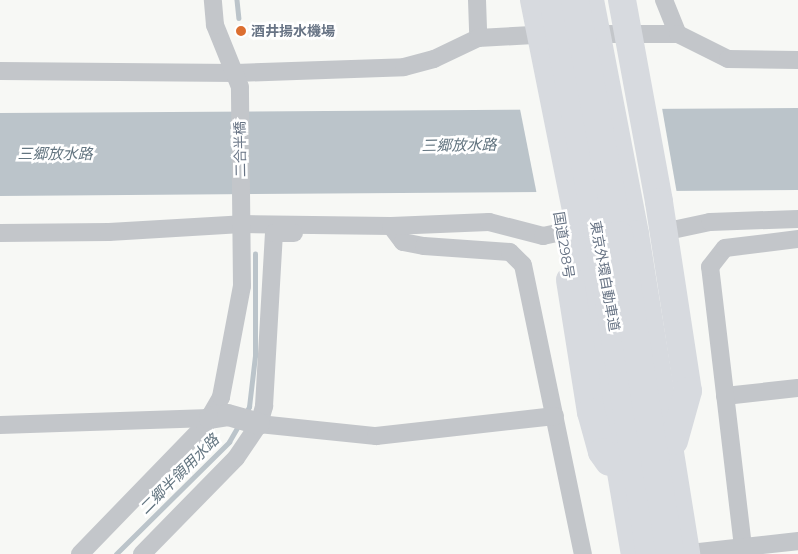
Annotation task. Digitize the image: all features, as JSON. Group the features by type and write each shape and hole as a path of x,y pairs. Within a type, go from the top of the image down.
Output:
{"highway":[{"name":"国道298号","path":"534,0 569,226 591,412 602,452 625,483 635,554"},
{"name":"東京外環自動車道","path":"553,0 597,227 650,554"},
{"name":"東京外環自動車道","path":"575,0 622,255 670,554"},
{"path":"590,0 631,208 686,554"},
{"path":"623,6 659,202 688,391 671,452"},
{"name":"国道298号","path":"520,12 569,226"}],"street":[{"path":"213,0 215,25 238,80"},
{"path":"476,0 478,38"},
{"path":"664,0 678,34"},
{"path":"0,71 100,70 238,80 416,66 478,38 500,35 678,34 728,58 798,60"},
{"name":"二合半橋","path":"80,554 210,418 221,397 231,337 240,312 241,217 238,80"},
{"path":"0,233 109,232 241,217 391,226 489,222 543,236 569,226"},
{"path":"635,234 710,222 798,219"},
{"path":"142,554 236,458 259,424 264,406 274,233 344,234 359,225"},
{"path":"391,226 404,242 424,246 510,252 523,265 583,554"},
{"path":"743,547 710,266 725,248 798,239"},
{"path":"725,396 798,388"},
{"path":"0,425 210,418 228,415 259,424 369,436 555,416"},
{"path":"681,554 798,541"}],"water":[{"name":"三郷放水路","path":"798,108 798,190 0,196 0,113"}],"pier":[{"path":"662,108 677,194 537,195 520,109"}],"waterway":[{"name":"二郷半領用水路","path":"237,0 239,18"},
{"name":"二郷半領用水路","path":"245,414 249,407 255,356 255,254"},
{"name":"二郷半領用水路","path":"116,554 229,442 239,425"}],"place":[{"name":"酒井揚水機場","path":"241,31"}]}
